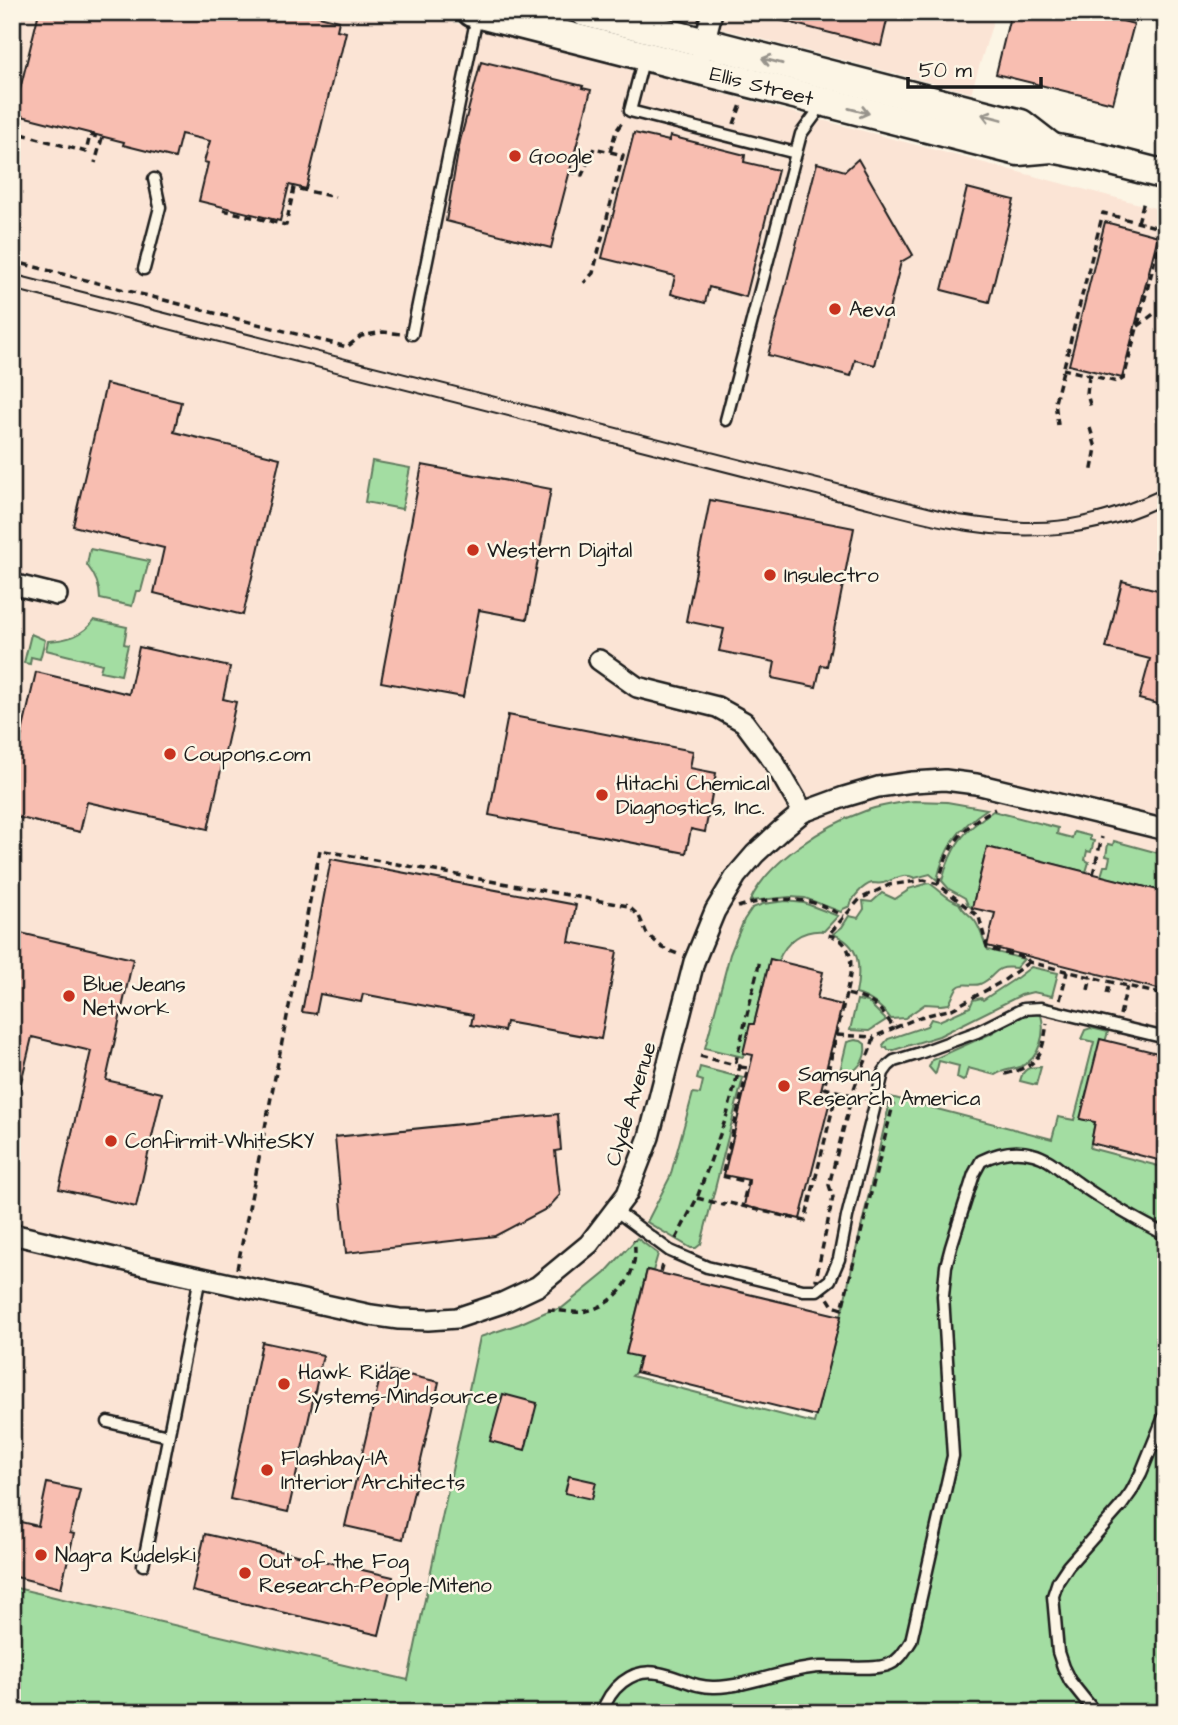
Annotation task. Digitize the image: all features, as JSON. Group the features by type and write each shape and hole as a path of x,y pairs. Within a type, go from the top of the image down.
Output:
{"main road":[{"name":"Ellis Street","path":"584,12 647,43"},
{"name":"Ellis Street","path":"475,13 647,43 822,88 1021,124 1052,148 1166,175"}],"street":[{"path":"701,57 712,12"},
{"path":"12,584 57,596"},
{"path":"599,660 637,687 717,707 744,722 774,762 803,812"},
{"name":"Clyde Avenue","path":"12,1234 385,1317 428,1320 457,1318 502,1303 538,1286 589,1244 627,1194 649,1137 695,960 713,916 736,876 755,854 803,812 878,787 945,780 976,784 1166,830"}],"lane":[{"path":"412,334 475,13"},
{"path":"647,43 630,111 796,153"},
{"path":"726,420 801,134 815,116 822,88"},
{"path":"144,269 159,207 154,179"},
{"path":"615,1210 670,1251 707,1267 803,1290 817,1290 830,1280 839,1259 883,1073 894,1061 977,1032 1023,1009 1041,1008 1166,1038"},
{"path":"602,1713 609,1696 620,1683 644,1673 658,1673 697,1686 713,1688 789,1671 820,1667 889,1665 902,1656 911,1641 953,1455 943,1296 951,1247 981,1161 1003,1153 1031,1153 1045,1158 1118,1210 1166,1235"},
{"path":"143,1565 200,1277"},
{"path":"1092,1713 1090,1706 1070,1681 1058,1652 1053,1596 1058,1581 1068,1566 1131,1492 1142,1473 1166,1412"},
{"path":"108,1422 168,1436"}],"path":[{"path":"610,152 616,131 630,111"},
{"path":"22,134 86,152 90,135 102,138 95,163"},
{"path":"569,171 582,174 594,148 623,155 593,274 584,283"},
{"path":"12,169 16,154"},
{"path":"223,210 286,225 295,188 335,197"},
{"path":"1138,222 1144,201"},
{"path":"1058,425 1055,402 1063,369 1103,213 1163,229 1124,378 1118,382 1063,369"},
{"path":"12,261 347,347 360,336 383,332 412,334"},
{"path":"1138,326 1155,313"},
{"path":"1089,375 1087,394 1091,408"},
{"path":"1090,428 1096,448 1091,474"},
{"path":"938,884 947,856 963,832 980,816 995,808"},
{"path":"1093,874 1102,837"},
{"path":"233,1285 320,850 628,906 639,916 647,934 663,948 695,960"},
{"path":"874,1037 852,1095 824,1088 852,969 849,952 839,939 828,935 860,899 889,886 924,880 938,884 979,917 987,947 1026,958 1029,962 1164,995 1161,1008 1166,1009"},
{"path":"713,916 746,904 798,900 818,904 844,916"},
{"path":"661,1272 697,1198 727,1115 761,960"},
{"path":"837,1035 874,1037 920,1017 952,1009 1003,981 1029,962"},
{"path":"1005,1074 1034,1063 1043,1048 1048,1018 1057,1012 1067,972"},
{"path":"1088,990 1091,978"},
{"path":"1107,994 1110,982"},
{"path":"846,994 865,998 873,1003 894,1028"},
{"path":"700,1056 748,1068 722,1175 748,1182 742,1207"},
{"path":"697,1198 805,1221 836,1091"},
{"path":"548,1310 580,1312 599,1307 614,1297 626,1286 633,1269 636,1252 633,1234"}],"shaded area":[{"path":"12,12 414,12 1166,211 1166,1171 859,1238 816,1416 480,1337 408,1680 12,1587"},
{"path":"656,12 996,12 971,93"}],"green space":[{"path":"372,461 410,468 402,509 365,502"},
{"path":"90,549 149,561 141,591 136,591 132,606 100,599 96,581 87,565"},
{"path":"94,620 127,627 124,644 128,645 121,675 100,671 102,664 46,650 48,641 74,636 85,630"},
{"path":"31,634 45,640 40,659 31,657 30,664 24,663"},
{"path":"914,801 947,802 987,809 968,823 954,839 937,880 930,874 915,878 902,876 883,883 869,884 853,899 850,906 841,912 805,898 750,901 770,872 816,835 865,811"},
{"path":"993,811 1058,828 1057,834 1072,838 1074,832 1090,836 1090,840 1094,841 1091,852 1087,851 1085,860 1089,862 1086,872 987,847 972,908 965,898 949,889 942,881 960,840"},
{"path":"1114,841 1166,855 1166,892 1101,876 1110,857 1106,856 1108,844 1113,845"},
{"path":"929,883 959,903 979,928 988,950 1024,959 1016,968 1002,968 980,984 959,986 949,1004 925,1004 905,1018 891,1019 875,1003 856,994 857,958 849,944 833,934 849,916 858,918 864,909 863,901 872,902 882,893 895,899 908,889"},
{"path":"786,901 804,903 838,916 824,931 809,932 796,938 778,961 770,959 743,1057 705,1048 730,954 744,920 752,908"},
{"path":"1031,967 1058,973 1052,996 1033,992 1021,995 939,1036 894,1050 884,1048 883,1045 888,1039 927,1026 931,1019 939,1021 970,1007 973,1000 983,1000"},
{"path":"857,1000 868,1002 886,1020 869,1031 850,1030"},
{"path":"1029,1013 1041,1015 1042,1036 1033,1057 1022,1066 995,1075 968,1068 963,1081 957,1078 959,1066 939,1061 935,1074 929,1067 932,1060"},
{"path":"1091,1028 1108,1032 1081,1119 1095,1122 1090,1148 1166,1168 1166,1713 12,1713 12,1587 408,1680 480,1337 562,1308 605,1273 637,1238 658,1254 653,1271 647,1270 626,1353 640,1357 636,1372 632,1376 814,1423 891,1097 1052,1139 1058,1117 1074,1120 1094,1042 1081,1039 1085,1030"},
{"path":"855,1040 865,1044 863,1060 853,1071 842,1074 840,1071 847,1042"},
{"path":"700,1067 743,1078 701,1244 691,1248 647,1222 670,1177 693,1093 700,1094 703,1081 697,1079"},
{"path":"1041,1067 1036,1085 1020,1081 1027,1069"}],"building":[{"path":"39,12 227,12 241,16 242,12 303,12 339,21 337,30 346,32 306,189 289,185 280,221 199,201 208,163 204,162 210,141 181,134 175,158 14,114"},
{"path":"768,12 889,12 881,46 768,17"},
{"path":"1011,12 1088,12 1134,24 1113,103 996,74"},
{"name":"Google","path":"481,62 591,90 551,248 446,221 460,141"},
{"path":"634,133 669,141 670,136 745,155 744,162 778,170 746,297 709,287 705,303 671,294 675,276 602,258"},
{"name":"Aeva","path":"858,159 913,255 901,262 875,365 855,360 851,376 768,355 817,163 845,171"},
{"path":"967,188 1014,200 989,302 942,290"},
{"path":"1105,222 1158,236 1122,378 1069,365"},
{"path":"106,384 181,402 174,432 280,458 243,615 154,593 164,548 73,526"},
{"name":"Western Digital","path":"422,465 551,489 527,619 479,610 463,697 381,682"},
{"name":"Insulectro","path":"710,500 854,528 827,666 821,665 816,687 772,678 775,662 719,651 724,629 686,621"},
{"path":"1122,581 1166,592 1166,706 1139,699 1150,659 1106,648"},
{"path":"139,647 230,667 223,699 236,702 208,829 87,802 80,832 12,816 12,777 36,672 129,694"},
{"name":"Hitachi Chemical Diagnostics, Inc.","path":"508,715 693,751 690,768 716,773 705,832 691,829 686,853 489,815"},
{"path":"987,847 1166,892 1166,991 987,946 995,913 972,908"},
{"path":"331,859 576,905 569,942 617,951 601,1039 506,1022 504,1031 471,1025 473,1015 363,994 361,1002 320,994 316,1014 302,1012"},
{"path":"12,931 133,959 106,1080 162,1093 136,1207 59,1189 91,1051 32,1037 18,1095 12,1095"},
{"name":"Samsung Research America","path":"770,959 823,972 817,999 842,1005 820,1094 831,1097 800,1219 744,1206 749,1180 724,1175 753,1055 743,1053 750,1024 754,1024"},
{"path":"1100,1039 1166,1055 1166,1162 1091,1143 1095,1122 1080,1119"},
{"path":"558,1114 561,1150 555,1151 560,1195 548,1208 495,1236 346,1253 335,1137"},
{"path":"647,1270 841,1316 816,1416 636,1372 640,1357 626,1354"},
{"path":"262,1342 323,1355 288,1512 230,1499"},
{"path":"382,1369 439,1382 403,1539 345,1526"},
{"path":"503,1394 537,1403 525,1450 490,1441"},
{"path":"569,1476 596,1482 592,1499 565,1493"},
{"name":"Nagra Kudelski","path":"47,1483 80,1490 70,1533 74,1534 61,1588 12,1576 12,1520 38,1526"},
{"path":"205,1534 393,1577 379,1635 192,1591"}],"tram line":[{"path":"12,274 959,515 1016,522 1069,519 1118,507 1166,487"},
{"path":"12,289 951,528 1005,535 1061,534 1115,524 1166,503"}],"place":[{"name":"Google","path":"515,156"},
{"name":"Aeva","path":"835,309"},
{"name":"Western Digital","path":"473,550"},
{"name":"Insulectro","path":"770,575"},
{"name":"Coupons.com","path":"170,754"},
{"name":"Hitachi Chemical Diagnostics, Inc.","path":"602,795"},
{"name":"Blue Jeans Network","path":"69,996"},
{"name":"Samsung Research America","path":"784,1086"},
{"name":"Confirmit-WhiteSKY","path":"111,1141"},
{"name":"Hawk Ridge Systems-Mindsource","path":"284,1384"},
{"name":"Flashbay-IA Interior Architects","path":"267,1470"},
{"name":"Nagra Kudelski","path":"41,1555"},
{"name":"Out of the Fog Research-People-Miteno","path":"245,1573"}]}
